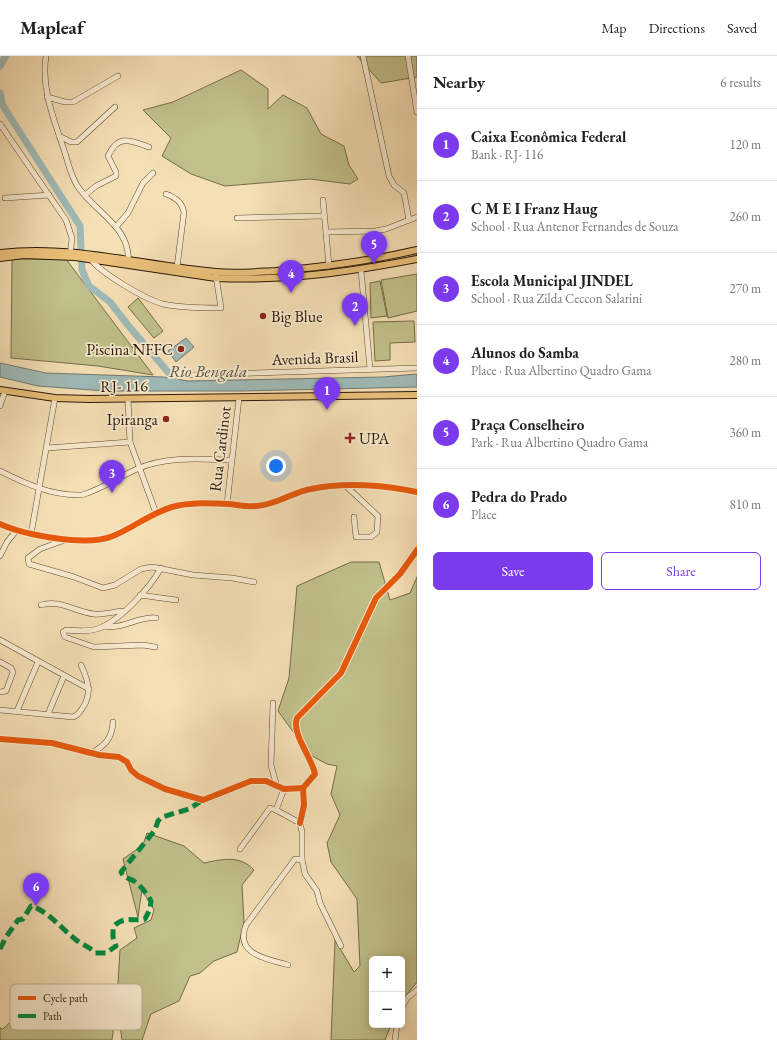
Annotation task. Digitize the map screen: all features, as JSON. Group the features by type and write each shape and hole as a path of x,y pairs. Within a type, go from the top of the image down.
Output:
{"main road":[{"path":"0,253 43,250 216,275 317,275 361,270 417,259"},
{"path":"128,262 177,267 216,275 317,268 417,250"},
{"path":"0,258 24,255 73,254"},
{"path":"317,268 317,275"},
{"name":"RJ- 116","path":"3,390 55,398 128,399 417,395"}],"street":[{"path":"46,56 45,78 47,97 74,179 85,195 116,227 127,245 128,262"},
{"path":"363,56 389,176 394,185 404,193 409,220"},
{"path":"408,56 417,112"},
{"path":"47,97 65,102 72,102 118,76"},
{"path":"59,136 71,142 77,142 115,107"},
{"path":"0,124 68,224 72,238 73,254"},
{"path":"85,195 96,186 116,176 116,172 108,156 119,142 128,140 149,147"},
{"path":"116,227 128,213 143,183 153,173"},
{"path":"166,194 175,197 183,207 184,212 177,267"},
{"path":"5,198 49,195"},
{"path":"323,200 329,266"},
{"path":"237,218 324,216"},
{"path":"326,232 375,231 386,229 417,217"},
{"path":"86,256 100,270 151,299 174,306 221,308 216,275"},
{"path":"361,270 370,370"},
{"name":"Avenida Brasil","path":"191,375 417,368"},
{"path":"0,406 3,390"},
{"path":"31,534 40,490 55,398"},
{"name":"Rua Cardinot","path":"227,504 239,398"},
{"path":"128,399 130,442 138,468 156,514"},
{"path":"47,448 130,442"},
{"path":"0,471 40,490 82,495 138,468 177,460 231,460"},
{"path":"346,486 378,516 377,532 371,537 356,537 354,517"},
{"path":"0,524 16,531 31,534 68,539 105,539 171,507 185,504 227,504 255,507 268,505 312,488 346,486 381,486 417,492"},
{"path":"0,556 16,531"},
{"path":"68,539 32,553 28,558 28,563 30,565 74,577 103,588 125,580 147,567 161,568 193,575 232,578 254,582"},
{"path":"341,946 320,903 317,891 304,874 302,860 302,832 300,823 304,805 303,788 315,774 312,762 295,727 297,718 341,673 376,598 400,574 417,550"},
{"path":"155,647 143,645 94,648 67,638 63,634 65,630 91,630 104,626 125,610 153,583 161,568"},
{"path":"140,595 176,600"},
{"path":"41,605 50,602 59,603 95,614 125,610"},
{"path":"104,626 114,628 140,619 156,618"},
{"path":"0,640 89,689"},
{"path":"0,662 11,668 13,672 6,691 0,692"},
{"path":"17,711 38,662"},
{"path":"0,710 73,716 79,713 88,696 89,689 81,665"},
{"path":"48,714 64,676"},
{"path":"273,704 271,765 277,787"},
{"path":"92,753 108,742 112,733 113,722"},
{"path":"0,739 52,743 124,759 138,776 165,789 203,800 246,782 261,780 284,789 303,788"},
{"path":"276,810 284,789"},
{"path":"240,849 270,808 300,823"},
{"path":"288,965 254,954 246,947 243,941 243,932 246,925 295,859 302,860"},
{"path":"405,1002 417,990"},
{"path":"395,1040 397,1028"}],"shaded area":[{"path":"357,56 417,56 417,77 381,83"},
{"path":"241,70 268,89 268,109 283,95 307,108 321,134 344,146 349,165 358,179 350,184 310,179 225,186 191,174 162,156 171,138 143,110 173,102"},
{"path":"417,252 417,258 321,275 321,268"},
{"path":"12,259 66,259 153,375 98,366 11,358"},
{"path":"417,274 417,311 388,318 381,280"},
{"path":"380,281 387,316 371,318 370,283"},
{"path":"138,298 163,331 154,338 128,307"},
{"path":"414,321 415,342 390,343 390,360 375,361 373,322"},
{"path":"351,562 379,562 390,600 410,593 417,577 417,982 405,996 405,956 369,956 369,1028 390,1028 385,1040 331,1040 335,940 354,972 360,966 357,899 331,862 327,843 340,815 331,794 337,766 327,764 310,755 278,711 289,678 297,586"},
{"path":"147,833 184,846 204,863 231,859 243,862 254,870 242,885 244,922 237,952 214,961 200,973 190,976 179,1001 151,1014 142,1040 122,1040 121,1030 142,1030 142,984 118,984 120,950 137,938 134,928 151,920 154,910 142,890 138,917 123,859 143,845"},
{"path":"10,1022 10,1030 113,1030 112,1040 0,1040 0,1028 3,1029"}],"water":[{"name":"Piscina NFFC","path":"186,338 194,347 176,362 168,351"},
{"path":"0,363 46,373 163,377 188,381 383,377 417,374 417,387 241,391 105,391 38,386 0,377"}],"waterway":[{"path":"0,66 6,56"},
{"name":"Rio Bengala","path":"0,93 2,104 80,226 82,270 89,286 110,302 179,385"}],"marked path":[{"path":"0,949 6,937 18,920 23,919 31,906 49,916 75,939 95,953 106,953 116,946 113,937 113,927 121,921 145,919 150,909 151,901 139,885 125,877 121,872 155,830 158,821 162,817 189,809 203,800"}],"cycle path":[{"path":"0,524 39,536 72,540 102,539 128,529 164,510 186,504 215,503 257,506 271,503 304,491 324,487 351,485 378,486 417,492"},
{"path":"300,823 304,805 303,788 315,774 299,738 296,724 297,718 341,673 376,598 400,574 417,550"},
{"path":"0,739 52,743 99,755 119,757 127,762 131,770 138,776 165,789 203,800 251,781 266,781 284,789 303,788"}],"place":[{"name":"Praça Conselheiro","path":"374,264"},
{"name":"Alunos do Samba","path":"291,293"},
{"name":"Big Blue","path":"263,316"},
{"name":"C M E I Franz Haug","path":"355,326"},
{"name":"Piscina NFFC","path":"181,349"},
{"name":"Caixa Econômica Federal","path":"327,410"},
{"name":"Ipiranga","path":"166,419"},
{"name":"UPA","path":"350,438"},
{"name":"Escola Municipal JINDEL","path":"112,493"},
{"name":"Pedra do Prado","path":"36,906"}]}
